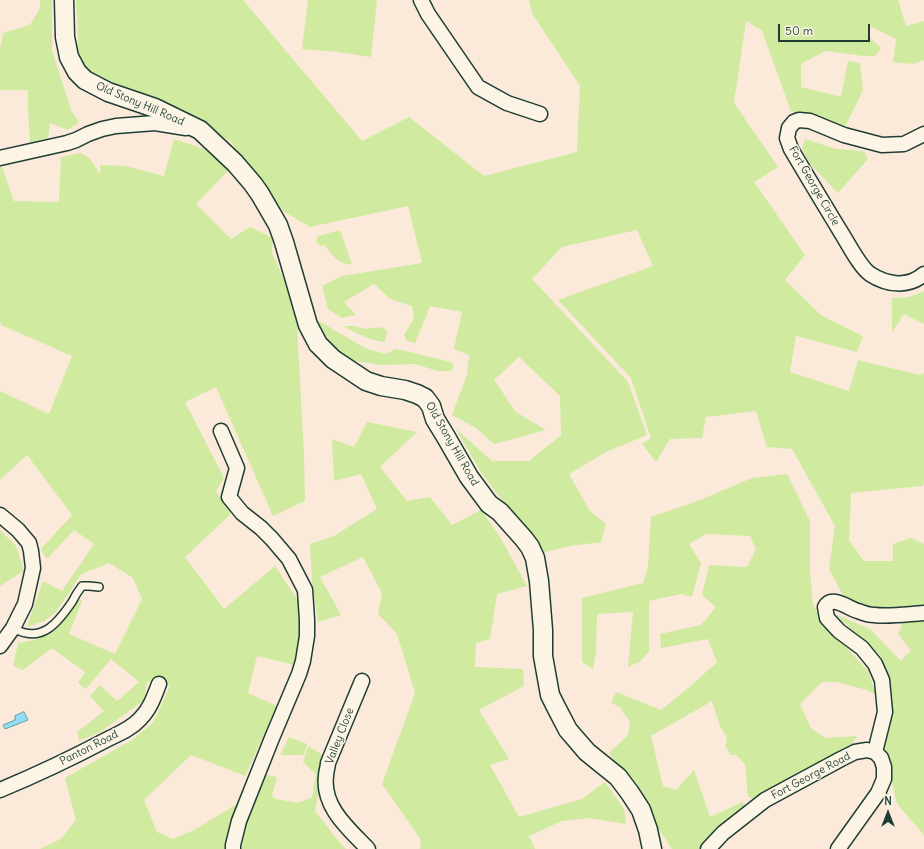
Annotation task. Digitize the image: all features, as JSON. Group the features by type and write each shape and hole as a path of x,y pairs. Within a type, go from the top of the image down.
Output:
{"street":[{"name":"Old Stony Hill Road","path":"64,0 65,37 69,58 77,72 85,80 108,92 155,108 200,130 235,163 254,184 278,225 308,325 318,344 333,359 366,381 381,386 411,392 425,398 431,406 435,419 469,477 490,504 500,512 530,547 535,558 539,581 542,614 543,656 550,695 568,730 587,752 618,777 630,793 641,810 648,830 652,849"},
{"path":"421,0 428,14 478,88 507,104 540,114"},
{"name":"Fort George Circle","path":"924,134 904,144 882,145 844,135 810,121 799,120 794,122 789,128 788,138 791,150 856,257 869,273 885,282 901,284 918,279 924,274"},
{"path":"0,158 67,143 88,134 116,126 155,122 200,130"},
{"path":"220,431 237,468 229,498 242,513 272,539 289,559 305,590 307,620 304,661 239,821 233,849"},
{"path":"0,515 18,530 29,544 33,568 25,604 13,628 0,646"},
{"path":"838,849 878,793 884,779 884,767 881,758 875,752 885,712 882,680 875,664 862,648 839,631 827,618 825,607 826,604 831,602 841,603 854,610 874,615 924,613"},
{"name":"Valley Close","path":"362,681 328,763 326,788 329,802 336,814 368,849"},
{"name":"Panton Road","path":"0,790 84,752 132,726 140,720 147,711 160,684"},
{"name":"Fort George Road","path":"708,849 722,833 765,800 855,752 866,750 875,752"}],"lane":[{"path":"13,628 27,634 43,632 58,621 82,586 99,587"}],"green space":[{"path":"40,0 52,0 52,50 71,110 79,122 68,130 50,123 48,138 30,143 28,90 0,90 0,48 3,33 30,25 40,8"},
{"path":"76,0 243,0 362,141 409,117 484,176 577,152 580,86 532,13 529,0 898,0 906,26 924,21 924,60 912,64 893,62 896,39 869,26 868,36 881,48 875,56 825,51 801,64 801,87 841,97 848,61 860,63 863,90 845,127 791,111 762,31 746,21 734,103 778,167 754,182 805,255 785,280 821,315 863,336 857,352 796,336 790,372 849,391 858,360 920,375 924,373 924,484 922,486 851,493 849,540 864,561 893,561 893,544 911,538 924,544 924,608 866,609 844,597 829,569 835,526 792,449 767,447 756,411 706,417 702,438 670,439 656,462 642,444 651,438 631,378 558,300 653,266 637,230 562,247 532,279 628,382 647,435 606,452 569,474 590,511 606,524 601,542 571,546 541,553 481,472 455,428 492,461 529,461 561,435 560,396 519,357 494,380 516,412 546,430 494,444 476,428 452,415 467,375 469,355 454,349 462,312 430,306 415,343 407,341 404,335 414,318 412,306 390,299 374,284 344,302 356,315 342,318 328,309 322,286 342,276 422,263 408,206 310,227 283,211 230,141 85,76 76,57 78,39"},
{"path":"308,0 377,0 371,57 302,49"},
{"path":"174,139 211,151 229,170 196,204 231,239 250,227 273,238 272,253 296,307 304,456 305,501 273,516 216,387 185,402 224,478 216,491 231,514 185,557 224,609 275,566 303,608 302,646 294,665 257,656 248,693 277,706 245,776 191,755 144,800 157,832 173,839 192,831 244,800 231,849 40,849 61,839 76,820 65,778 132,740 153,723 170,686 161,679 147,682 144,700 102,731 79,741 77,732 104,711 90,696 100,685 117,701 139,682 111,659 86,689 78,683 85,672 52,648 23,670 13,666 18,643 35,640 55,630 78,598 82,601 69,634 115,654 142,599 133,578 109,563 81,574 54,614 44,621 27,627 43,581 62,591 94,544 74,530 47,559 41,549 72,515 27,455 0,480 0,391 49,414 72,356 1,325 0,167 2,167 14,201 59,202 61,157 81,153 91,160 100,174 100,165 126,166 164,176"},
{"path":"805,139 836,149 864,151 868,159 838,193 810,164 802,148"},
{"path":"340,230 352,264 340,261 333,256 325,246 319,245 316,242 318,236"},
{"path":"924,291 924,324 904,314 892,332 892,298 909,297"},
{"path":"312,317 365,348 385,354 396,349 451,362 454,367 451,371 438,371 415,364 381,365 354,361 341,356"},
{"path":"343,326 353,326 366,329 381,327 387,331 386,338 384,342 373,340"},
{"path":"367,422 417,432 380,467 407,501 430,497 452,525 481,510 500,537 527,586 497,594 490,639 476,643 475,667 523,669 524,686 479,710 509,759 490,765 519,817 582,799 605,782 624,809 626,824 589,818 562,821 529,836 535,849 420,849 421,840 382,784 415,693 397,634 378,614 382,593 363,557 320,577 341,615 318,622 312,581 310,544 334,536 377,509 361,474 334,481 332,439 354,447"},
{"path":"787,474 810,521 810,571 813,605 826,627 867,670 877,696 867,690 837,682 822,682 800,704 811,728 825,738 857,736 849,748 758,800 748,797 745,764 736,755 731,755 725,746 727,738 720,726 712,701 651,736 663,786 676,790 694,770 710,817 742,802 747,807 701,849 672,849 609,753 628,735 630,722 620,707 611,703 616,692 661,710 717,662 708,639 661,648 660,634 701,625 716,607 702,595 709,565 747,567 756,549 750,536 706,534 689,544 701,563 692,597 681,594 649,601 649,652 639,662 628,667 633,612 597,614 596,652 593,669 582,662 582,598 643,583 648,567 651,517 700,500 752,478"},
{"path":"0,530 16,546 24,571 0,586"},
{"path":"835,614 870,629 901,661 911,650 898,634 903,622 924,620 924,835 897,804 884,747 893,714 880,656"},
{"path":"289,737 307,744 304,755 280,755"},
{"path":"308,746 326,757 315,811 346,849 239,849 241,836 262,774 277,777 272,796 276,799 298,803 312,797 316,774 303,762"}],"water":[{"path":"24,712 28,720 5,729 3,725 15,720 15,716"}]}
